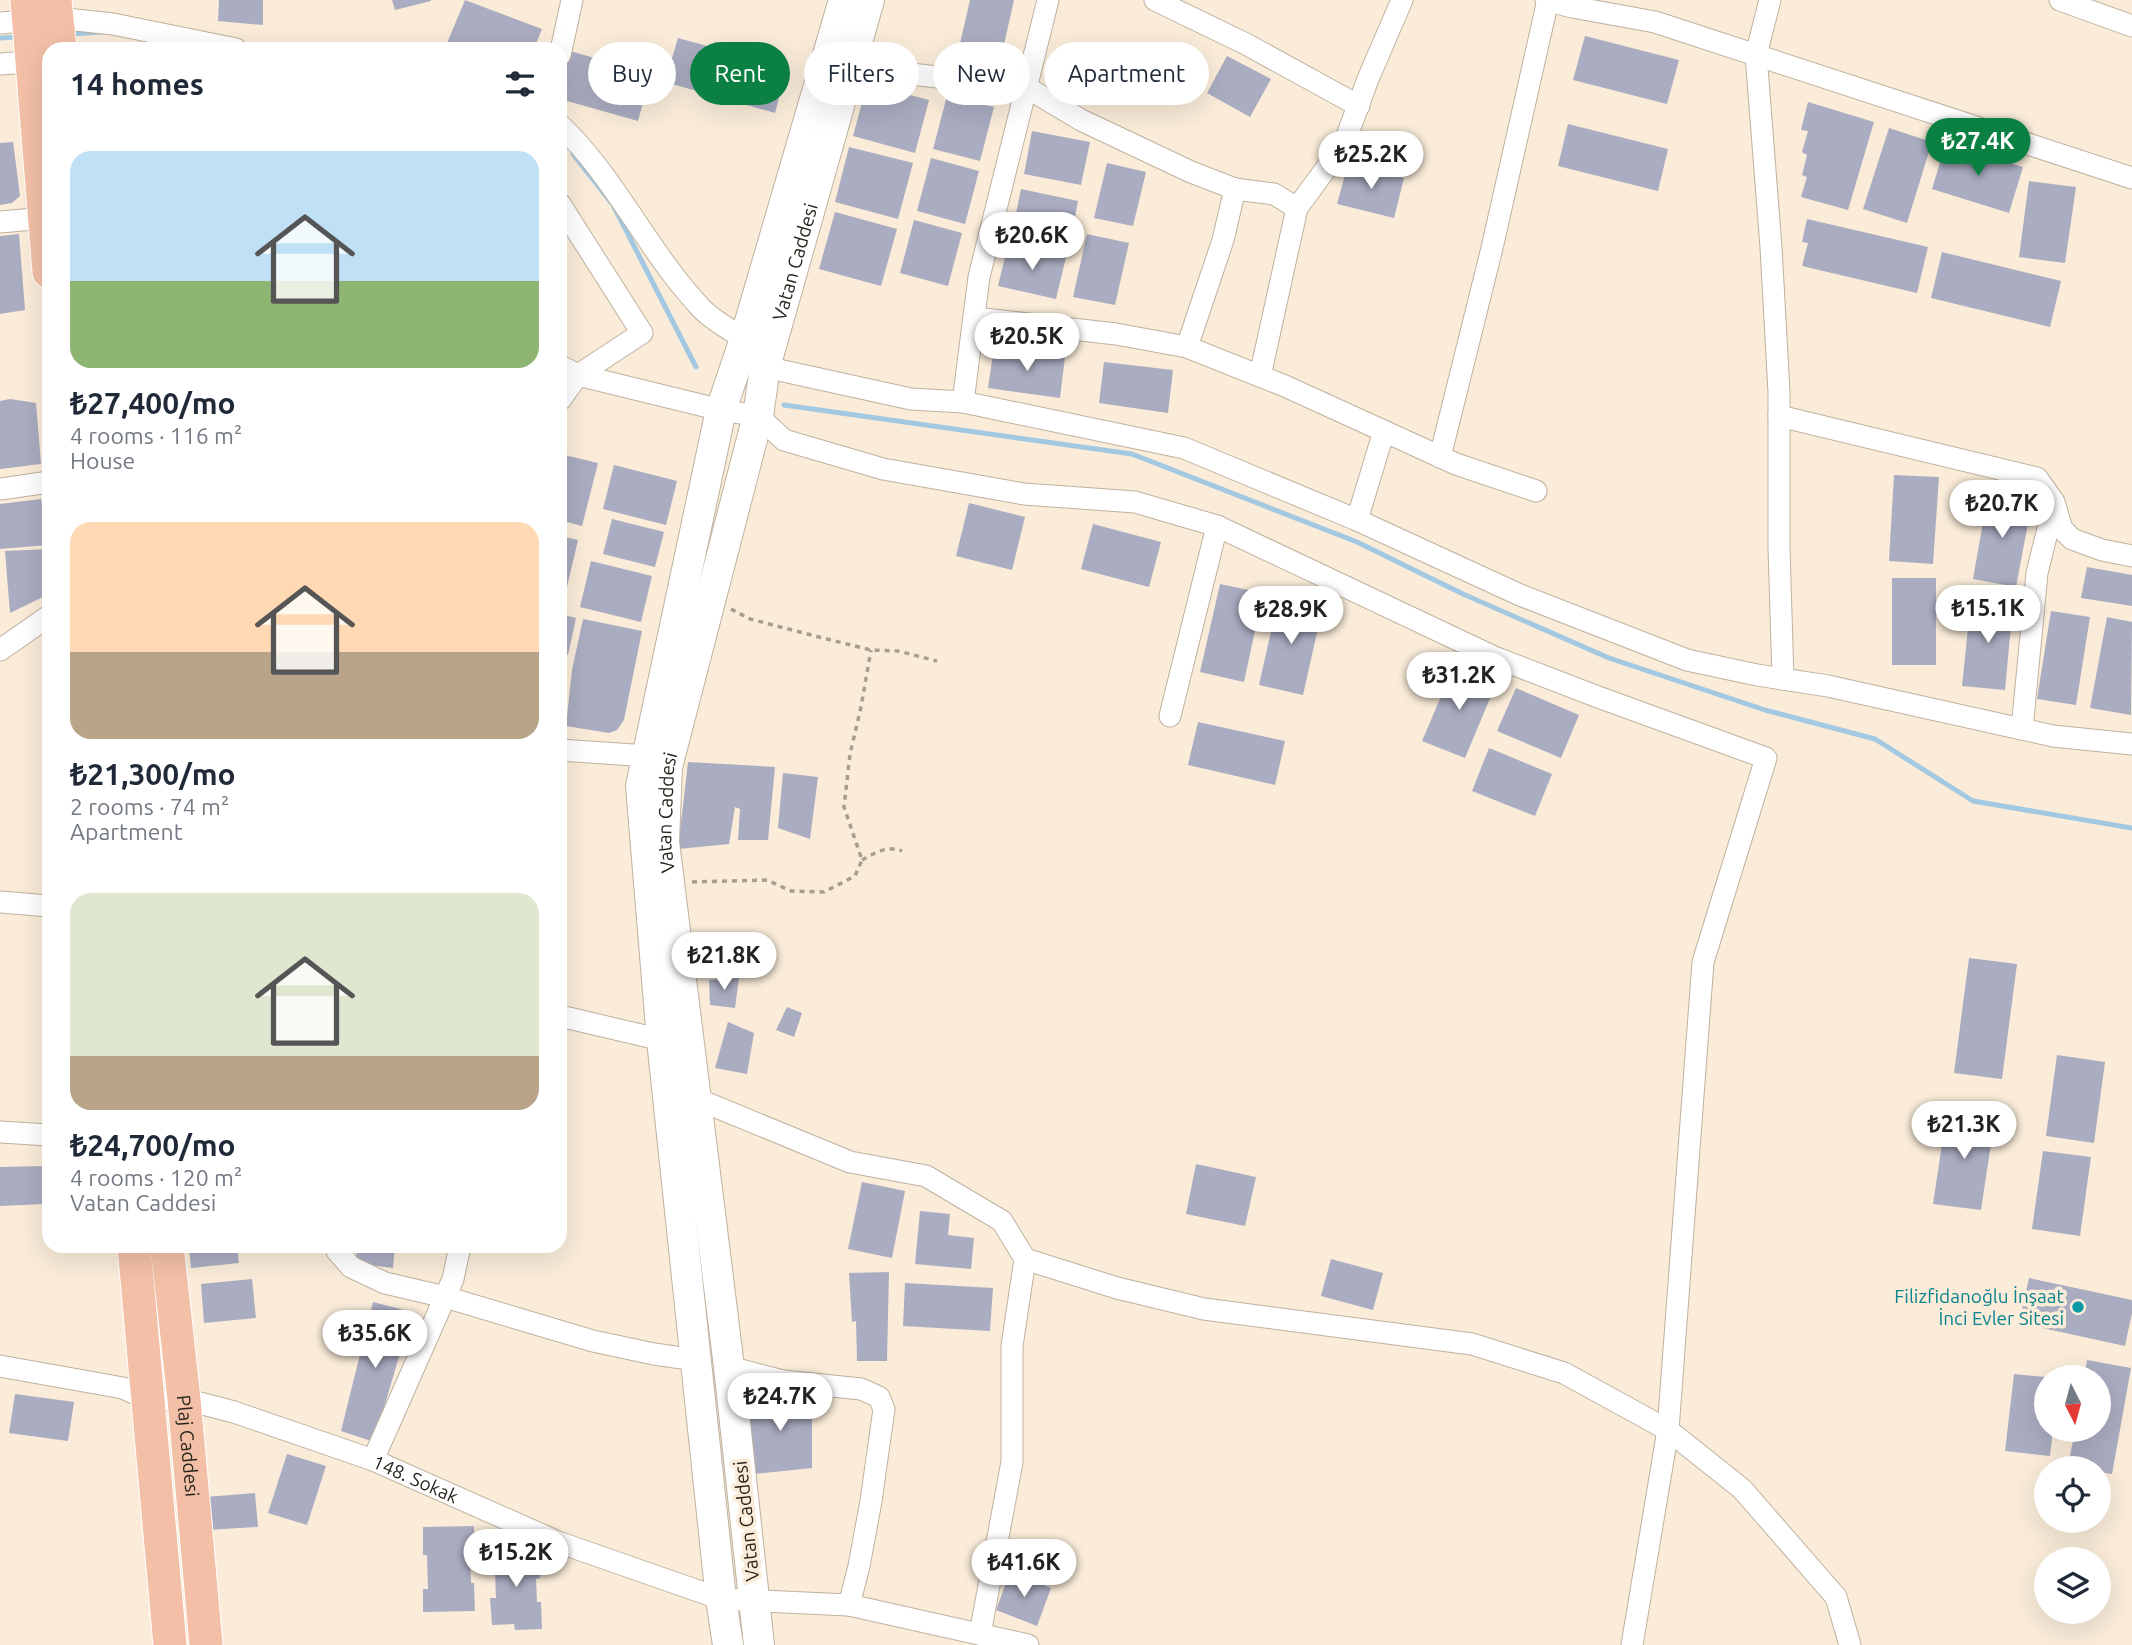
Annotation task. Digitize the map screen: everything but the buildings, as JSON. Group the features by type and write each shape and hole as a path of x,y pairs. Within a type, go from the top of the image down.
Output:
{"main road":[{"name":"Vatan Caddesi","path":"728,1645 662,1040 641,786 722,410 844,0"},
{"name":"Vatan Caddesi","path":"856,42 869,0"},
{"path":"34,33 42,168"},
{"name":"Vatan Caddesi","path":"759,1645 729,1367 664,842 667,766 758,416 765,367 838,105"},
{"name":"Plaj Caddesi","path":"135,1253 170,1645"},
{"name":"Plaj Caddesi","path":"168,1253 206,1645"}],"street":[{"path":"563,42 572,0"},
{"path":"1030,71 1048,0"},
{"path":"1154,0 1246,44 1359,106"},
{"path":"1261,376 1297,208 1344,144 1402,0"},
{"path":"1440,457 1492,248 1547,0 1656,22 2132,178"},
{"path":"1770,0 1756,55 1771,247 1779,416 1783,679"},
{"path":"2060,0 2132,26"},
{"path":"34,33 154,31 204,42"},
{"path":"1030,89 1081,120 1191,172 1235,189 1274,194 1297,208"},
{"path":"963,402 979,278 1022,105"},
{"path":"567,131 702,310 745,339"},
{"path":"1187,346 1223,240 1235,189"},
{"path":"567,215 642,333 569,371"},
{"path":"0,222 42,218"},
{"path":"975,318 1116,334 1187,346 1261,376 1456,464 1536,491"},
{"path":"765,367 911,399 963,402 1184,448 1357,520 1520,595 1686,660 1828,686 2053,736 2132,744"},
{"path":"569,371 722,410 758,416 784,440 883,469 1024,494 1135,502 1217,526 1494,657 1766,758 1703,962 1668,1430 1632,1645"},
{"path":"1779,416 2037,478 2054,502 2062,529 2072,539 2102,550 2132,556"},
{"path":"1357,520 1384,431"},
{"path":"0,489 42,483"},
{"path":"2022,729 2037,573 2054,502"},
{"path":"1170,716 1217,526"},
{"path":"0,650 42,621"},
{"path":"567,751 648,757"},
{"path":"0,902 42,905"},
{"path":"567,1018 662,1040"},
{"path":"697,1099 850,1162 926,1176 1002,1221 1024,1259 1012,1346 1012,1462 980,1634"},
{"path":"0,1132 42,1135"},
{"path":"339,1253 351,1267 385,1283 445,1297 593,1341 696,1360"},
{"path":"373,1460 453,1279 459,1253"},
{"path":"1024,1259 1116,1288 1204,1309 1472,1344 1564,1373 1668,1430 1742,1489 1836,1597 1850,1645"},
{"path":"0,1366 123,1388 149,1400"},
{"path":"729,1367 783,1381 861,1389 879,1397 884,1409 871,1501 849,1605"},
{"name":"148. Sokak","path":"149,1400 184,1399 234,1412 373,1460 558,1542 721,1599 849,1605 946,1635 980,1634 1028,1645"}],"path":[{"path":"710,599 750,619 871,650 898,651 937,661"},
{"path":"862,860 844,807 850,754 871,650"},
{"path":"669,882 767,880 791,891 824,892 855,876 862,860 876,852 893,847 902,851"}],"waterway":[{"path":"70,34 102,32"},
{"path":"0,38 18,37"},
{"path":"573,154 613,205 696,367"},
{"path":"784,405 1132,454 1357,542 1463,594 1609,658 1765,710 1875,739 1973,801 2132,828"}],"place":[{"name":"Filizfidanoğlu İnşaat İnci Evler Sitesi","path":"2078,1307"}]}
